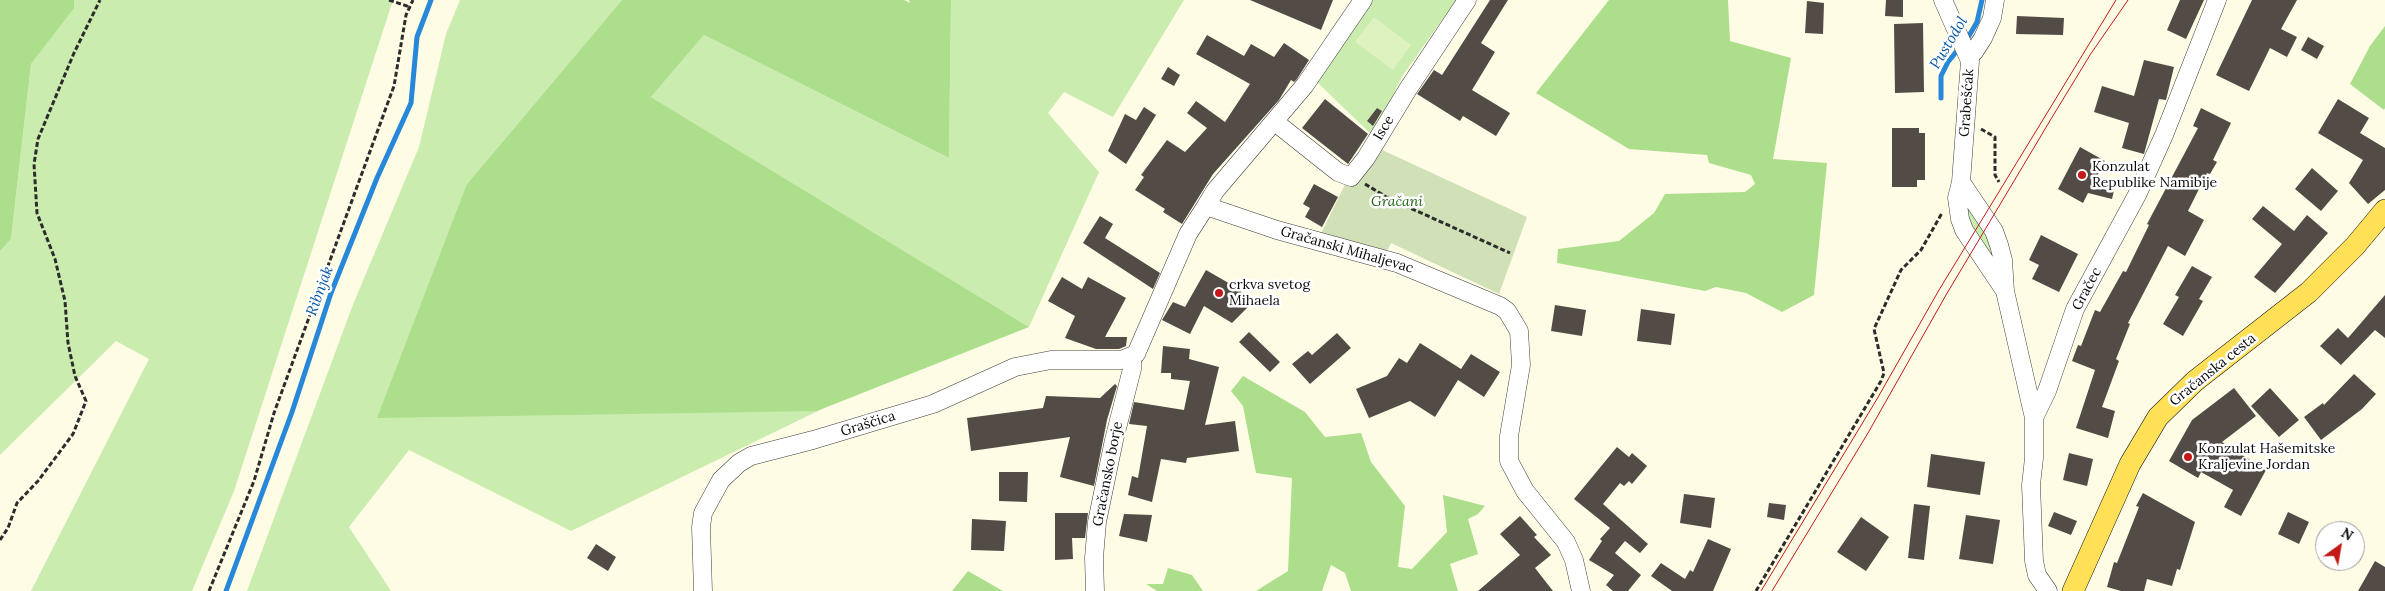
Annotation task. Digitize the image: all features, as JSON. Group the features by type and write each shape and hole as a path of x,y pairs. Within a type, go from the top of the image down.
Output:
{"main road":[{"name":"Gračanska cesta","path":"2074,591 2130,464 2158,417 2195,382 2309,292 2355,246 2385,210"}],"street":[{"path":"1132,358 1140,348 1165,284 1188,234 1215,191 1276,122 1323,61 1363,0"},
{"name":"Isce","path":"1351,177 1366,158 1408,89 1467,0"},
{"name":"Grabešćak","path":"1943,0 1964,45 1970,67 1957,204 1964,230 2005,291"},
{"path":"1964,45 1974,52 1992,18 1995,0"},
{"name":"Gračec","path":"2048,591 2037,575 2034,561 2031,485 2034,458 2034,418 2047,391 2075,309 2149,169 2218,0"},
{"path":"1276,122 1324,162 1338,172 1351,177"},
{"name":"Grabešćak","path":"1960,188 1994,232 2003,260 2005,291 2034,418"},
{"name":"Gračanski Mihaljevac","path":"1206,206 1277,230 1397,263 1500,306 1507,311 1519,331 1521,365 1509,436 1509,461 1511,469 1525,491 1566,542 1574,560 1580,591"},
{"name":"Graščica","path":"703,591 701,527 703,513 721,480 739,463 751,456 813,440 934,404 991,376 1015,367 1051,360 1121,360 1132,358"},
{"name":"Gračansko borje","path":"1096,591 1094,558 1097,522 1114,440 1132,369 1132,358"}],"path":[{"path":"0,540 8,528 18,503 38,481 73,434 86,402 75,376 68,343 65,301 55,259 37,213 34,164 38,139 74,53 100,0"},
{"path":"389,0 410,6"},
{"path":"209,591 254,481 274,413 394,86 406,15 413,0"},
{"path":"1966,119 1995,137 1995,175 1999,182"},
{"path":"1351,177 1388,198 1510,253"},
{"path":"1756,591 1881,382 1884,373 1874,329 1901,270 1921,250 1948,203 1960,188"}],"green space":[{"path":"0,0 74,0 74,8 31,64 11,239 0,251"},
{"path":"74,0 393,0 234,491 192,591 31,591 149,359 116,341 0,455 0,251 11,239 31,64 73,8"},
{"path":"460,0 622,0 467,184 822,409 571,531 409,450 349,527 391,591 247,591 352,307 419,147 446,34"},
{"path":"622,0 904,0 910,3 909,0 951,0 949,158 704,35 651,97 1029,327 817,411 377,418 467,184"},
{"path":"951,0 1184,0 1113,117 1064,92 1048,113 1099,172 1029,327 651,97 704,35 949,158"},
{"path":"1372,0 1456,0 1401,78 1374,137 1318,83"},
{"path":"1609,0 1728,0 1730,41 1791,58 1773,159 1827,163 1814,295 1782,312 1746,293 1716,287 1705,291 1557,263 1558,249 1619,241 1654,213 1665,194 1745,192 1755,184 1751,175 1709,163 1707,155 1629,149 1536,93"},
{"path":"1374,17 1411,45 1393,70 1355,42"},
{"path":"2385,26 2384,110 2350,84 2370,46"},
{"name":"Gračani","path":"1378,148 1527,217 1499,294 1391,243 1386,253 1320,236 1347,180 1356,185"},
{"path":"1965,198 1990,234 1994,259 1971,230"},
{"path":"1243,376 1305,412 1325,437 1361,433 1371,462 1405,506 1398,567 1412,569 1447,532 1443,495 1485,506 1478,514 1468,519 1478,554 1450,564 1458,591 1351,591 1345,573 1331,565 1322,591 1256,591 1288,571 1292,478 1256,473 1243,406 1231,391"},
{"path":"1168,568 1192,575 1203,591 1157,591 1146,584 1163,584"},
{"path":"968,571 1003,591 952,591"}],"building":[{"path":"1250,0 1333,0 1321,30"},
{"path":"1490,0 1508,0 1481,43 1495,52 1472,90 1510,113 1496,136 1463,116 1460,121 1417,94 1434,70 1442,75"},
{"path":"1886,0 1903,0 1903,17 1885,16"},
{"path":"2180,0 2204,0 2186,39 2167,30"},
{"path":"2252,0 2297,0 2281,29 2297,37 2287,57 2270,48 2249,91 2216,75"},
{"path":"1807,1 1824,3 1823,34 1805,33"},
{"path":"2017,16 2064,18 2063,35 2016,34"},
{"path":"1923,23 1924,92 1895,93 1894,24"},
{"path":"1207,35 1244,56 1251,44 1274,57 1284,43 1309,60 1297,79 1294,82 1291,80 1279,100 1213,174 1182,224 1163,212 1165,209 1135,190 1144,177 1141,175 1167,140 1185,152 1207,128 1187,113 1196,101 1225,122 1250,84 1196,54"},
{"path":"2308,37 2324,46 2317,59 2301,50"},
{"path":"2144,60 2174,67 2166,100 2159,99 2144,154 2122,148 2129,123 2094,112 2102,86 2134,96"},
{"path":"1168,67 1180,75 1174,86 1161,79"},
{"path":"1325,99 1368,134 1348,164 1302,128"},
{"path":"2338,99 2369,118 2360,133 2385,148 2385,190 2368,204 2349,183 2363,160 2318,133"},
{"path":"1144,107 1156,115 1126,164 1108,151 1125,114 1136,120"},
{"path":"1377,108 1382,111 1373,126 1367,121"},
{"path":"2201,108 2231,123 2213,160 2217,162 2210,174 2207,173 2188,211 2204,220 2185,256 2168,246 2128,323 2130,324 2116,359 2119,361 2102,407 2115,411 2108,438 2076,428 2095,370 2072,361 2078,345 2081,346 2095,310 2100,312 2123,271 2126,272 2149,225 2147,224 2198,128 2193,126"},
{"path":"1892,128 1919,128 1919,133 1925,133 1925,180 1917,180 1917,187 1892,187"},
{"name":"Konzulat Republike Namibije","path":"2080,147 2105,161 2097,176 2116,182 2112,199 2088,193 2083,203 2058,189"},
{"path":"2312,168 2338,191 2321,211 2295,189"},
{"path":"1314,184 1338,197 1322,227 1305,217 1310,208 1303,204"},
{"path":"2263,206 2294,231 2307,215 2328,233 2275,293 2254,277 2282,244 2252,219"},
{"path":"1100,216 1113,224 1105,238 1160,273 1153,289 1083,243"},
{"path":"2041,235 2078,254 2059,292 2032,279 2039,265 2029,260"},
{"path":"2192,266 2212,277 2199,299 2203,301 2183,336 2163,324 2179,297 2175,295"},
{"path":"1206,270 1239,289 1250,305 1232,323 1204,306 1190,334 1162,320 1173,302 1185,307"},
{"path":"1062,277 1082,289 1088,277 1126,298 1105,337 1127,337 1126,346 1119,349 1096,349 1065,338 1075,316 1048,301"},
{"path":"2385,295 2385,338 2375,330 2341,365 2320,346 2338,328 2348,338"},
{"path":"1555,305 1586,310 1582,336 1551,331"},
{"path":"1641,309 1675,314 1671,345 1637,341"},
{"path":"1249,332 1280,362 1270,372 1239,342"},
{"path":"1337,333 1351,348 1310,384 1292,364 1308,351 1312,355"},
{"path":"1420,343 1461,369 1471,354 1500,372 1484,397 1458,380 1435,417 1410,401 1369,418 1356,389 1387,376 1399,358 1407,363"},
{"path":"1163,346 1190,349 1189,359 1219,367 1205,425 1235,421 1239,451 1187,458 1186,463 1161,459 1152,502 1128,495 1132,476 1138,478 1147,426 1129,424 1134,402 1184,410 1190,381 1171,379 1171,373 1161,373"},
{"path":"2354,374 2376,394 2362,409 2321,440 2304,417 2323,403 2324,405"},
{"path":"1115,384 1117,386 1107,420 1094,486 1060,477 1070,437 971,451 967,418 1043,408 1046,396 1100,398"},
{"path":"2234,388 2256,416 2222,442 2266,470 2241,516 2224,507 2233,490 2201,472 2198,478 2169,461 2192,420"},
{"path":"2270,388 2299,420 2279,437 2251,406"},
{"path":"1617,447 1629,457 1632,453 1647,466 1632,484 1629,481 1624,486 1620,483 1603,504 1648,544 1640,553 1625,541 1615,553 1641,575 1628,591 1613,591 1606,585 1614,575 1589,560 1602,541 1600,539 1610,528 1574,499"},
{"path":"2069,453 2093,459 2087,486 2063,480"},
{"path":"1931,454 1985,462 1980,495 1927,487"},
{"path":"999,472 1028,472 1027,502 999,501"},
{"path":"2143,493 2195,522 2180,570 2177,569 2172,586 2147,579 2144,591 2121,591 2107,587 2114,562 2117,563 2139,507 2136,506"},
{"path":"1684,494 1715,498 1711,528 1680,523"},
{"path":"1769,503 1786,505 1784,520 1767,517"},
{"path":"1914,504 1930,506 1924,560 1908,558"},
{"path":"2054,512 2077,521 2071,535 2048,526"},
{"path":"2288,512 2309,522 2299,544 2278,534"},
{"path":"1055,513 1088,513 1085,538 1072,538 1073,559 1055,560"},
{"path":"1124,514 1152,515 1147,542 1119,536"},
{"path":"1966,515 2000,520 1993,564 1959,559"},
{"path":"1520,516 1537,535 1534,537 1551,555 1535,568 1553,591 1478,591 1520,555 1500,534"},
{"path":"1861,517 1889,537 1866,571 1837,552"},
{"path":"972,519 1006,521 1004,551 971,550"},
{"path":"1708,539 1731,549 1713,591 1672,591 1651,576 1661,563 1685,579 1690,570 1693,572"},
{"path":"596,544 616,557 608,571 587,558"},
{"path":"2375,561 2385,567 2385,591 2358,591"}],"waterway":[{"name":"Ribnjak","path":"226,591 292,412 331,293 377,178 411,103 417,37 431,0"},
{"name":"Pustodol","path":"1966,41 1977,22 1982,0"},
{"name":"Pustodol","path":"1941,98 1941,76 1948,62 1960,47"}],"tram line":[{"path":"1761,591 1877,399 1939,290 2116,0"},
{"path":"1772,591 1868,433 1946,295 2051,119 2090,55 2128,0"}],"place":[{"name":"Konzulat Republike Namibije","path":"2082,175"},
{"name":"crkva svetog Mihaela","path":"1219,293"},
{"name":"Konzulat Hašemitske Kraljevine Jordan","path":"2188,457"}]}
